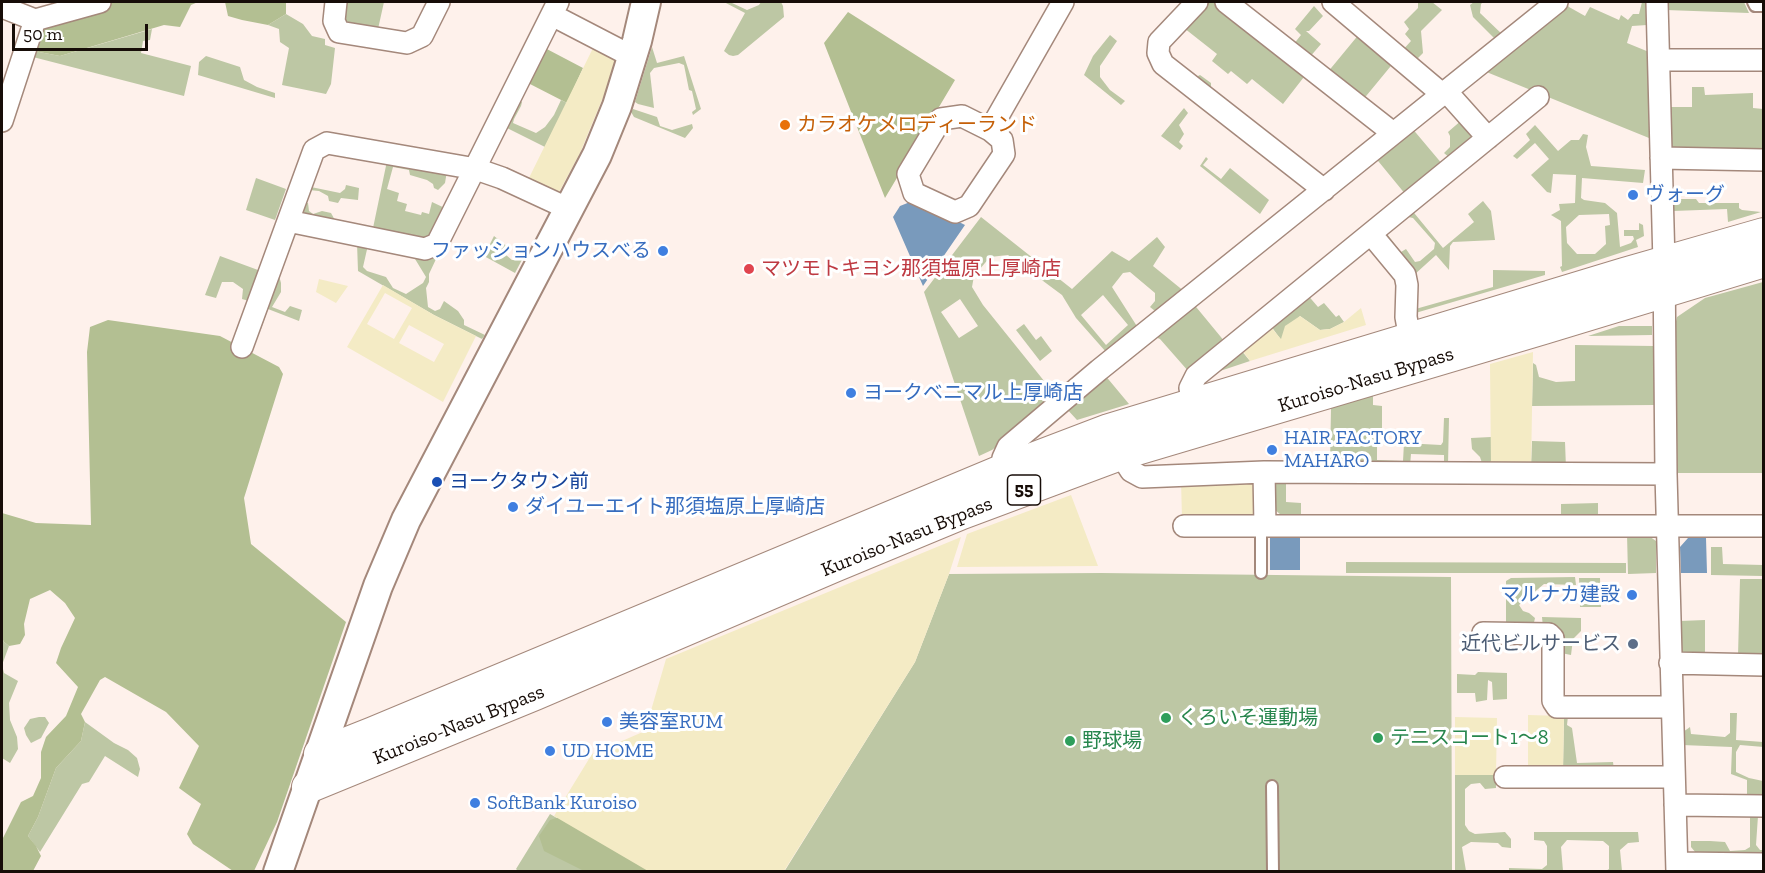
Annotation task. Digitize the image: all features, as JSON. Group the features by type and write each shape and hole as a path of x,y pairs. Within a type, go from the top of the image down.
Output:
{"main road":[{"name":"Kuroiso-Nasu Bypass","path":"308,787 535,694 962,513 1120,454 1544,328 1764,234"},
{"name":"Kuroiso-Nasu Bypass","path":"320,754 1004,470 1109,430 1410,339 1664,276 1764,261"}],"street":[{"path":"2,7 35,20 100,2"},
{"path":"336,2 334,21 339,32 407,44 423,36 439,2"},
{"path":"278,872 378,586 406,520 601,145 633,57 646,2"},
{"path":"990,130 1063,2"},
{"path":"1197,2 1159,42 1158,53 1163,64 1324,190"},
{"path":"1226,2 1394,133"},
{"path":"1333,2 1444,92 1488,138"},
{"path":"1004,470 1003,458 1008,447 1099,370 1557,2"},
{"path":"1658,2 1664,276 1665,474 1677,867 1764,864"},
{"path":"288,222 425,249 437,244 555,8 633,57"},
{"path":"2,121 35,20"},
{"path":"1659,60 1764,60"},
{"path":"1193,405 1190,388 1196,376 1538,97"},
{"path":"962,116 990,130 1002,140 1004,153 969,206 955,212 914,193 908,174 942,119 962,116"},
{"path":"242,347 314,150 327,143 476,169 502,178 569,209"},
{"path":"1661,158 1764,160"},
{"path":"1371,234 1405,275 1406,317 1410,339"},
{"path":"1120,454 1131,471 1142,477 1264,472 1665,474"},
{"path":"1263,526 1264,472"},
{"path":"1184,526 1764,526"},
{"path":"1483,633 1550,634 1553,638 1553,701 1557,707 1672,707"},
{"path":"1670,663 1764,665"},
{"path":"1505,777 1674,777"},
{"path":"1675,805 1764,806"}],"lane":[{"path":"1753,2 1755,6 1764,6"},
{"path":"1261,573 1263,526"},
{"path":"1272,786 1273,872"}],"green space":[{"path":"79,2 198,2 191,5 180,27 164,25 60,56 34,51 37,25"},
{"path":"225,2 286,2 286,14 268,25 242,20 228,16"},
{"path":"345,2 384,2 378,29 351,27 343,18"},
{"path":"724,2 732,2 747,10 761,2 781,2 784,17 738,55 729,55 724,51 745,13"},
{"path":"1201,2 1219,2 1307,73 1283,104 1252,79 1247,84 1231,71 1228,74 1212,61 1217,54 1184,28 1168,51 1172,58 1196,77 1200,75 1211,83 1211,90 1168,61 1164,44"},
{"path":"1418,2 1432,2 1442,10 1421,31 1423,53 1413,63 1401,52 1411,41 1405,34 1409,29 1404,22 1418,8"},
{"path":"1474,2 1483,2 1480,13 1504,36 1498,42 1473,17 1470,5"},
{"path":"1642,2 1648,2 1647,25 1632,26 1627,43 1649,52 1649,138 1484,71 1567,4 1585,16 1590,7 1619,20 1621,15 1628,20 1633,14 1639,14"},
{"path":"1665,2 1744,2 1749,13 1666,10"},
{"path":"1314,6 1323,16 1309,31 1306,31 1321,44 1309,58 1293,45 1301,35 1295,29"},
{"path":"848,12 955,80 885,198 824,43"},
{"path":"286,14 303,24 312,36 325,39 325,45 335,48 331,84 326,94 282,85 289,48 280,42 279,29 268,25"},
{"path":"152,29 150,40 143,41 141,53 191,66 184,96 33,57 34,51 60,56"},
{"path":"1360,33 1395,61 1362,101 1327,73"},
{"path":"1110,35 1117,41 1100,66 1100,77 1110,90 1125,101 1121,105 1084,75 1093,56"},
{"path":"543,47 583,68 567,103 528,83"},
{"path":"652,47 657,63 684,56 701,109 693,115 692,112 696,109 692,91 689,90 684,65 679,63 654,68 650,73 654,108 635,102"},
{"path":"206,56 240,67 244,80 275,93 275,98 198,75 199,62"},
{"path":"1692,87 1704,87 1705,95 1753,93 1753,108 1763,109 1763,153 1670,151 1669,107 1692,107"},
{"path":"518,100 522,102 513,123 536,133 545,127 561,100 567,103 545,147 505,127"},
{"path":"1184,108 1188,113 1179,125 1184,134 1179,142 1183,146 1180,150 1161,136"},
{"path":"633,109 657,117 660,126 672,130 692,124 693,128 685,138 634,117 631,112"},
{"path":"1463,119 1472,130 1471,140 1451,159 1444,153 1450,147 1448,132"},
{"path":"1535,125 1558,151 1571,140 1579,140 1583,134 1588,135 1586,147 1591,166 1645,170 1643,183 1582,178 1581,198 1605,203 1617,213 1620,247 1631,243 1634,239 1633,236 1624,236 1624,230 1639,230 1639,223 1643,225 1644,236 1636,240 1638,247 1562,272 1560,267 1562,266 1561,221 1551,215 1560,210 1559,204 1575,203 1576,175 1553,174 1551,193 1547,192 1531,175 1549,159 1535,143 1517,159 1513,156 1530,140 1526,134","holes":["1609,214 1610,225 1605,226 1606,244 1595,254 1577,254 1567,243 1566,227 1579,215"]},
{"path":"1411,127 1443,165 1406,195 1374,156"},
{"path":"1206,157 1208,159 1203,165 1221,179 1230,168 1269,200 1260,214 1200,166"},
{"path":"387,161 447,171 445,183 438,190 427,180 410,175 409,170 393,167 387,189 399,193 397,201 407,204 405,211 421,215 422,212 429,214 432,202 449,210 432,239 423,243 303,219 301,214 303,203 308,203 309,211 313,214 322,211 331,213 336,222 373,228"},
{"path":"256,178 286,189 275,220 246,210"},
{"path":"346,185 359,188 358,200 341,198 338,203 329,201 328,196 319,191 309,190 311,187 340,193"},
{"path":"1672,199 1696,199 1699,203 1739,203 1739,208 1742,210 1761,212 1728,222 1727,209 1673,211"},
{"path":"1483,201 1491,211 1495,240 1453,242 1450,246 1449,270 1436,255 1414,275 1386,239 1387,234 1401,252 1406,249 1415,262 1420,261 1434,249 1435,243 1413,218 1408,217 1392,231 1390,229 1410,208 1443,248 1474,222 1468,214"},
{"path":"981,217 1072,289 1112,251 1129,261 1157,237 1165,247 1153,266 1185,292 1160,315 1150,307 1155,301 1155,293 1130,272 1123,273 1112,287 1140,331 1106,352 1076,318 1062,295 1008,255 990,257 974,276 972,287 983,305 1057,397 992,450 979,456 924,292","holes":["1103,295 1128,325 1106,345 1081,315","960,299 978,326 959,338 941,312"]},
{"path":"494,236 508,247 506,255 512,260 517,260 521,252 525,254 515,273 484,256"},
{"path":"357,243 368,245 363,267 367,271 386,277 393,288 406,294 423,283 426,277 412,254 429,259 437,257 429,274 426,288 428,307 435,311 440,309 444,301 458,311 464,320 464,325 485,335 482,339 434,315 358,271"},
{"path":"220,256 258,270 249,301 242,299 243,289 233,282 222,282 216,298 205,295"},
{"path":"1493,270 1545,271 1545,275 1412,314 1412,310 1493,287"},
{"path":"278,272 281,292 272,307 285,312 290,306 302,310 299,321 268,309 261,329 258,328"},
{"path":"1763,282 1763,473 1676,473 1673,334 1677,317 1705,298"},
{"path":"1306,293 1318,307 1324,303 1336,317 1339,315 1344,322 1330,329 1320,330 1300,316 1281,340 1271,326 1241,350 1250,361 1208,375"},
{"path":"1192,302 1225,342 1189,372 1160,339 1155,337"},
{"path":"108,320 220,336 279,367 283,374 244,498 251,544 346,622 277,822 254,871 233,871 193,844 187,834 201,804 179,788 199,746 166,712 105,677 100,680 81,714 85,722 81,741 56,768 38,817 28,836 41,856 33,871 2,871 2,840 21,802 33,796 41,778 41,752 46,737 66,716 78,687 56,663 75,618 65,603 50,590 30,599 24,624 25,635 20,644 9,646 2,638 2,513 36,523 91,525 87,352 90,327"},
{"path":"1024,324 1036,340 1041,336 1052,351 1040,361 1016,330"},
{"path":"1619,326 1652,326 1652,335 1588,336"},
{"path":"1575,345 1654,346 1654,405 1532,406 1533,363 1536,365 1539,377 1556,382 1575,381"},
{"path":"1104,374 1129,404 1077,420 1065,407"},
{"path":"1373,395 1373,405 1382,406 1382,431 1377,433 1377,460 1403,461 1404,443 1441,445 1444,418 1449,418 1448,465 1444,465 1444,455 1411,454 1410,466 1330,466 1331,408"},
{"path":"1491,437 1491,467 1483,466 1480,457 1472,449 1471,438"},
{"path":"1532,441 1565,442 1566,468 1531,468"},
{"path":"1286,478 1286,502 1301,503 1301,515 1281,515 1274,509 1274,487 1279,479"},
{"path":"1598,503 1598,515 1561,516 1561,504"},
{"path":"1627,534 1646,534 1656,541 1656,573 1628,574"},
{"path":"1711,547 1722,547 1723,564 1763,565 1763,576 1711,575"},
{"path":"1346,562 1626,563 1626,573 1346,573"},
{"name":"くろいそ運動場","path":"1101,573 1451,577 1452,871 784,872 915,662 949,574"},
{"path":"1575,577 1576,585 1544,584 1519,605 1523,611 1535,618 1533,627 1506,626 1506,581 1511,578"},
{"path":"1579,578 1600,578 1601,607 1580,607"},
{"path":"1740,579 1763,579 1763,657 1738,656"},
{"path":"1542,617 1581,618 1581,631 1573,639 1571,655 1561,653 1543,628"},
{"path":"1705,620 1705,656 1683,656 1679,652 1680,621"},
{"path":"2,638 9,646 2,665"},
{"path":"2,665 4,673 18,681 9,703 10,720 17,737 18,749 10,763 2,758"},
{"path":"1478,672 1507,673 1507,699 1493,700 1492,682 1488,680 1487,700 1476,702 1475,693 1457,693 1457,674 1475,675"},
{"path":"1730,713 1737,713 1736,740 1763,742 1764,747 1740,745 1736,752 1736,772 1763,781 1763,798 1747,797 1747,780 1731,774 1732,747 1682,745 1683,732 1690,727 1691,734 1725,737 1730,733"},
{"path":"1564,716 1568,716 1567,725 1572,728 1577,763 1613,762 1614,770 1563,770"},
{"path":"45,717 49,723 41,738 31,743 24,728 30,719"},
{"path":"85,722 137,758 140,769 138,777 105,756 89,782 82,784 40,852 28,836 38,817 56,768 81,741"},
{"path":"1455,775 1496,775 1496,788 1485,789 1480,783 1471,784 1465,789 1465,825 1475,834 1505,832 1511,839 1511,848 1502,847 1498,843 1471,842 1462,847 1466,871 1455,871"},
{"path":"550,814 648,871 519,872 516,869"},
{"path":"568,814 719,871 584,871 544,851 539,836 550,820"},
{"path":"1750,816 1758,816 1756,845 1763,850 1763,853 1696,853 1691,847 1691,841 1710,841 1725,842 1730,851 1745,850 1750,847"},
{"path":"1534,832 1638,832 1639,842 1628,843 1620,850 1622,871 1606,871 1609,869 1609,846 1603,841 1567,840 1561,847 1563,871 1509,871 1509,868 1542,869 1547,865 1547,846 1544,841 1534,840"}],"sand":[{"path":"594,46 619,59 580,153 558,194 528,180"},
{"path":"319,279 348,286 336,303 316,292"},
{"path":"383,285 476,336 443,402 347,347","holes":["385,293 412,308 394,339 367,324","409,325 444,344 434,362 399,343"]},
{"path":"1361,308 1366,325 1250,361 1242,350 1270,326 1281,339 1285,326 1300,316 1320,330 1330,329 1344,322"},
{"path":"1533,352 1531,468 1491,467 1490,364"},
{"path":"1255,478 1255,513 1249,519 1182,518 1181,481"},
{"path":"1071,495 1098,566 957,567 967,534"},
{"path":"961,537 915,662 784,871 648,871 554,816 592,754 645,731 666,659"},
{"path":"1528,715 1564,716 1563,770 1528,769"},
{"path":"1455,717 1497,718 1496,775 1455,775"}],"water":[{"path":"915,200 965,225 923,286 893,217 900,206"},
{"path":"1270,538 1300,538 1300,570 1270,570"},
{"path":"1688,538 1706,538 1707,573 1681,573 1680,547"}],"place":[{"name":"カラオケメロディーランド","path":"785,125"},
{"name":"ヴォーグ","path":"1633,195"},
{"name":"ファッションハウスべる","path":"663,251"},
{"name":"マツモトキヨシ那須塩原上厚崎店","path":"749,269"},
{"name":"ヨークベニマル上厚崎店","path":"851,393"},
{"name":"HAIR FACTORY MAHARO","path":"1272,450"},
{"name":"ヨークタウン前","path":"437,482"},
{"name":"ダイユーエイト那須塩原上厚崎店","path":"513,507"},
{"name":"マルナカ建設","path":"1632,595"},
{"name":"近代ビルサービス","path":"1633,644"},
{"name":"くろいそ運動場","path":"1166,718"},
{"name":"美容室RUM","path":"607,722"},
{"name":"テニスコート1～8","path":"1378,738"},
{"name":"野球場","path":"1070,741"},
{"name":"UD HOME","path":"550,751"},
{"name":"SoftBank Kuroiso","path":"475,803"}]}
